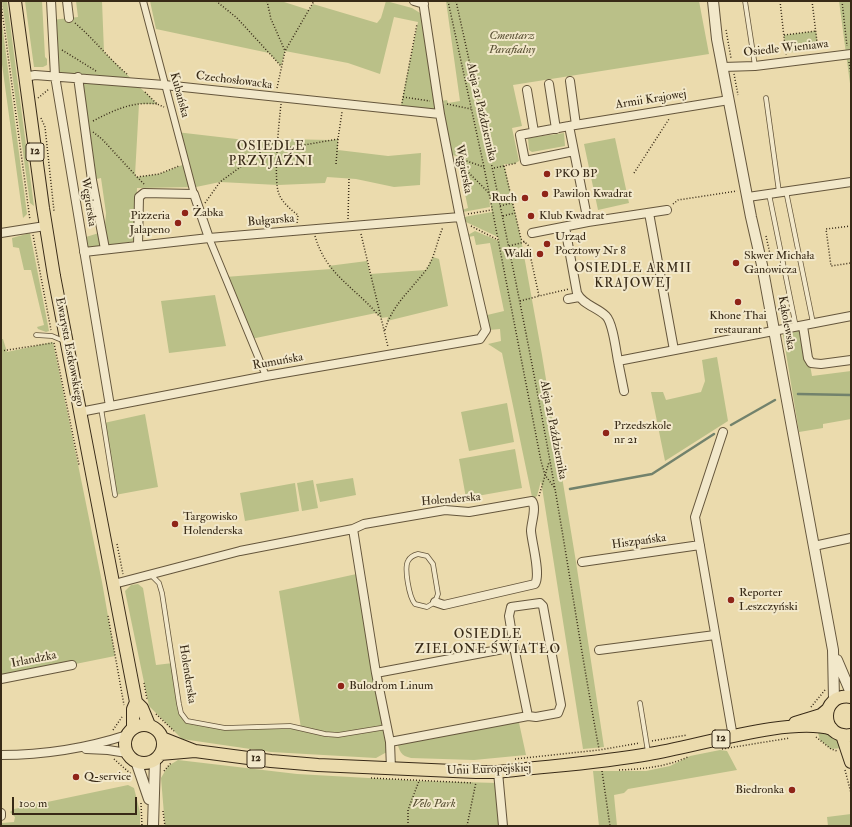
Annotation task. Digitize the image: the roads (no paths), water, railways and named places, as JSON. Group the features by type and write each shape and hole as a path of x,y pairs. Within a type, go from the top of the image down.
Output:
{"main road":[{"name":"Ewarysta Estkowskiego","path":"15,1 45,226 80,412 119,583 142,708 149,725"},
{"name":"12","path":"831,705 842,697 851,697"},
{"name":"Ewarysta Estkowskiego","path":"130,731 133,709 142,702"},
{"name":"Unii Europejskiej","path":"162,738 194,751 282,762 455,772 498,772 600,755 648,754 782,728 821,715 831,705"},
{"path":"831,705 828,722 842,733 851,762"},
{"path":"130,731 143,724 149,725"},
{"name":"12","path":"149,725 159,732 162,738"},
{"name":"Unii Europejskiej","path":"782,728 823,727 842,733"},
{"name":"12","path":"127,753 125,747 130,731"},
{"path":"157,757 163,743 162,738"},
{"name":"Unii Europejskiej","path":"157,757 194,751"},
{"path":"127,753 136,761"},
{"name":"12","path":"136,761 149,762 157,757"}],"street":[{"name":"Węgierska","path":"51,1 56,79 110,406"},
{"path":"67,1 69,18"},
{"name":"Kubańska","path":"143,1 170,109 194,194 209,238 266,376"},
{"path":"414,1 424,3"},
{"name":"Kąkolewska","path":"713,1 729,100 774,330 833,650 851,693"},
{"name":"Węgierska","path":"424,3 440,114 460,218 486,330 480,339"},
{"name":"Osiedle Wieniawa","path":"723,67 755,66 850,54"},
{"name":"Czechosłowacka","path":"25,77 35,75 56,79 78,77 164,84 278,98 440,114"},
{"name":"Węgierska","path":"78,77 105,250"},
{"path":"570,81 574,151 588,222"},
{"path":"549,84 556,128"},
{"path":"527,90 534,132"},
{"name":"Armii Krajowej","path":"574,151 525,161 520,135 729,100"},
{"path":"748,197 851,182"},
{"path":"138,245 139,197 141,195 194,194"},
{"path":"532,233 588,222 667,210"},
{"path":"649,213 674,350"},
{"name":"Bułgarska","path":"84,252 209,238 460,218"},
{"path":"1,233 45,226"},
{"path":"565,227 579,297 602,313 609,320 624,391"},
{"path":"568,299 579,297"},
{"path":"618,361 851,316"},
{"path":"800,326 808,358 811,363 821,364 851,360"},
{"name":"Rumuńska","path":"80,412 266,376 480,339"},
{"path":"723,432 695,518 733,737"},
{"name":"Holenderska","path":"119,583 240,551 354,529 364,524 445,510 468,512 527,501 534,503 531,525 537,575 535,584 444,605 435,602"},
{"path":"354,529 376,673 390,742 391,769"},
{"path":"814,546 851,538"},
{"name":"Hiszpańska","path":"582,562 700,545"},
{"path":"390,742 528,716 536,717 555,714 561,708 543,606 540,603 511,607 509,616 528,716"},
{"path":"599,650 715,636"},
{"path":"376,673 514,647"},
{"name":"Kąkolewska","path":"831,705 833,650"},
{"name":"Irlandzka","path":"1,679 72,665"},
{"path":"1,755 17,755 71,748 108,741 130,731"},
{"path":"71,748 108,750 127,753"},
{"path":"153,826 152,812 157,757"},
{"path":"136,761 144,780 152,812"},
{"path":"498,772 503,826"}],"lane":[{"path":"745,1 755,66"},
{"path":"766,98 782,191 813,323"},
{"path":"768,194 800,326"},
{"path":"36,335 52,336 67,344"},
{"path":"101,408 115,495"},
{"path":"418,554 428,556 433,564 438,594 435,602 427,607 423,607 412,601 406,566 410,558 414,555 418,554"},
{"name":"Holenderska","path":"151,575 159,583 162,593 179,704 181,713 187,721 225,728 290,726 325,734 338,735 387,727"},
{"path":"640,703 648,754"}],"waterway":[{"path":"798,394 851,395"},
{"path":"731,425 775,400"},
{"path":"570,489 652,474 714,434"}],"place":[{"name":"PKO BP","path":"547,174"},
{"name":"Pawilon Kwadrat","path":"545,194"},
{"name":"Ruch","path":"525,198"},
{"name":"Żabka","path":"185,213"},
{"name":"Klub Kwadrat","path":"531,216"},
{"name":"Pizzeria Jalapeno","path":"178,223"},
{"name":"Urząd Pocztowy Nr 8","path":"547,244"},
{"name":"Waldi","path":"540,254"},
{"name":"Skwer Michała Ganowicza","path":"736,263"},
{"name":"Khone Thai restaurant","path":"738,302"},
{"name":"Przedszkole nr 21","path":"606,433"},
{"name":"Targowisko Holenderska","path":"175,524"},
{"name":"Reporter Leszczyński","path":"731,600"},
{"name":"Bulodrom Linum","path":"341,686"},
{"name":"Q-service","path":"76,777"},
{"name":"Biedronka","path":"792,790"}],"district":[{"name":"OSIEDLE PRZYJAŹNI","path":"271,154"},
{"name":"OSIEDLE ARMII KRAJOWEJ","path":"633,276"},
{"name":"OSIEDLE ZIELONE ŚWIATŁO","path":"488,642"}],"park label":[{"name":"Cmentarz Parafialny","path":"512,43"},
{"name":"Velo Park","path":"434,804"}]}
